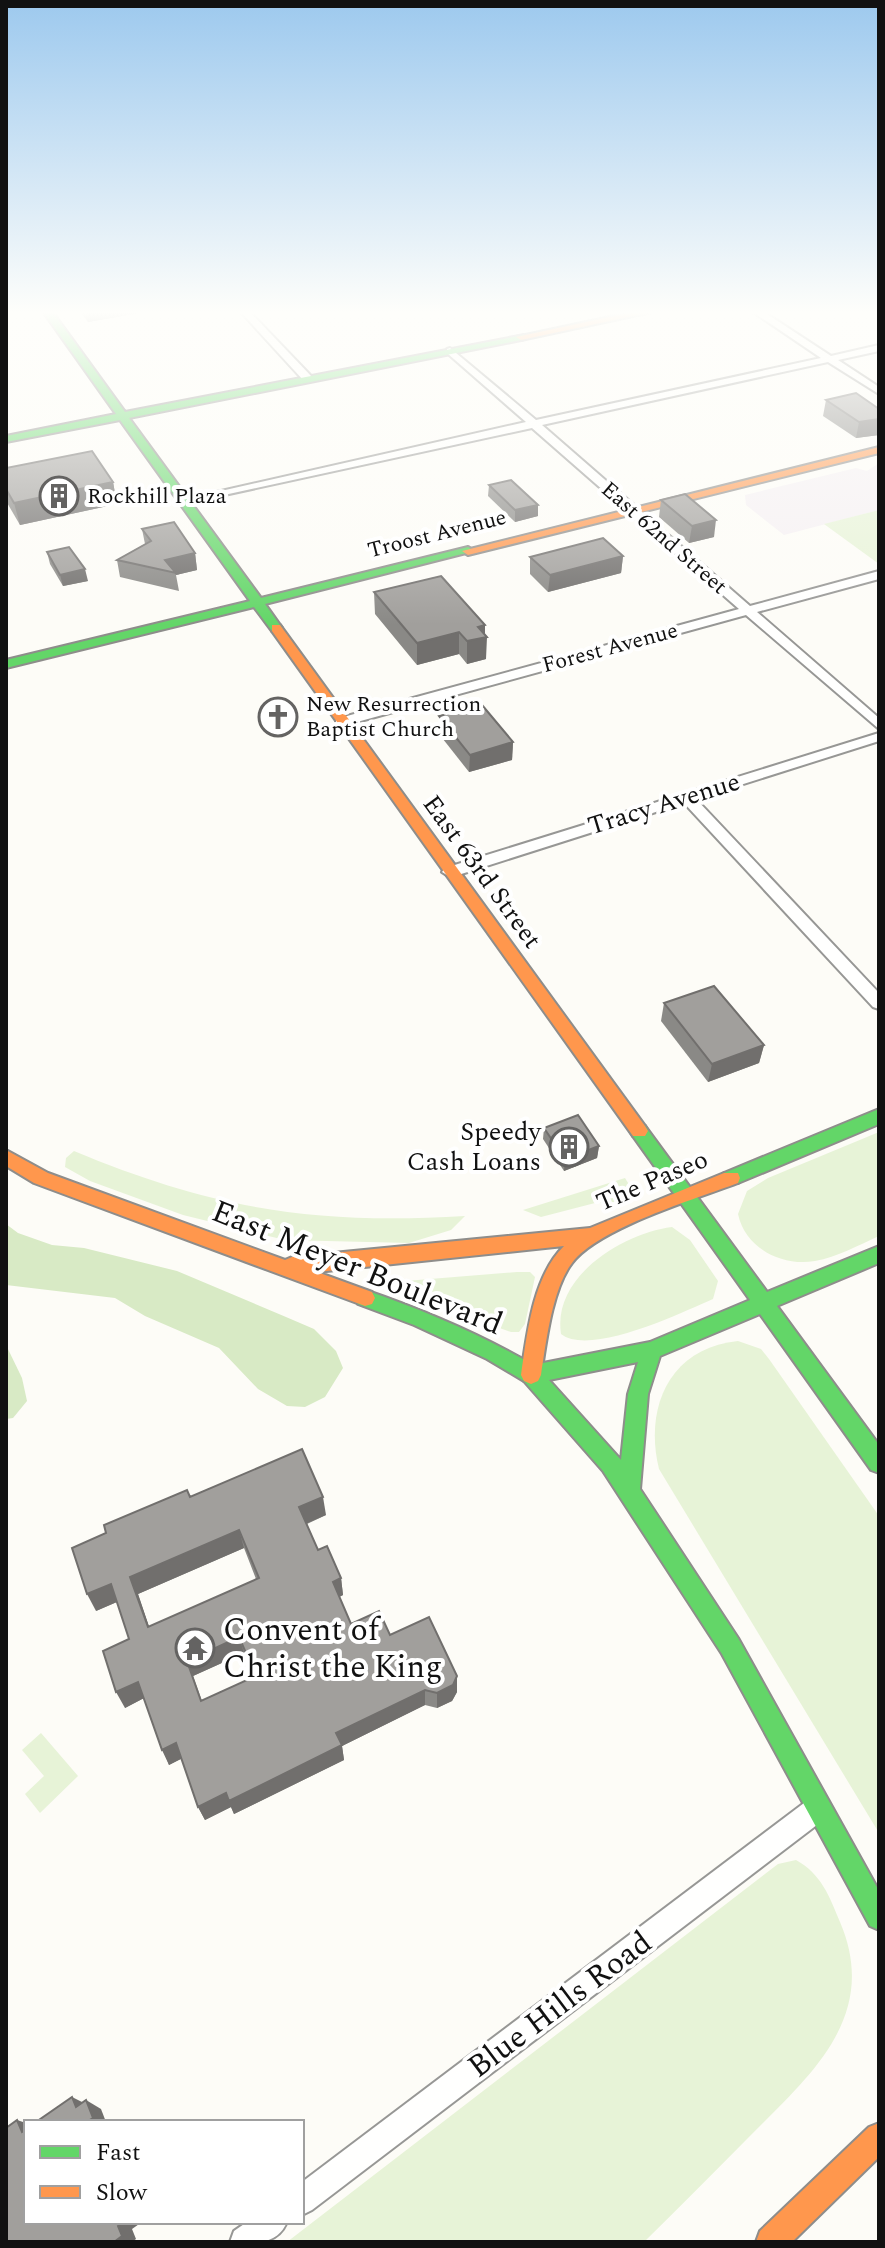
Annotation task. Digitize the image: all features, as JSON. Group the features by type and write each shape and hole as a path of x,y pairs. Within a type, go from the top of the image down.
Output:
{"main road":[{"path":"6,439 127,415"},
{"name":"East 63rd Street","path":"122,416 879,1463"},
{"name":"Troost Avenue","path":"6,664 879,450"},
{"name":"The Paseo","path":"531,1375 536,1331 565,1256 591,1236 879,1116"},
{"name":"East Meyer Boulevard","path":"6,1157 41,1178 421,1319 494,1353 531,1375 611,1464 730,1646 879,1917"},
{"path":"278,1266 361,1263 549,1238 591,1236"},
{"path":"531,1375 652,1350 879,1254"},
{"path":"629,1489 638,1394 652,1350"},
{"path":"771,2242 879,2137"}],"street":[{"name":"East 62nd Street","path":"523,415 879,725"},
{"path":"183,501 575,415"},
{"name":"Forest Avenue","path":"341,722 879,575"},
{"name":"Tracy Avenue","path":"450,872 879,737"},
{"path":"686,797 879,1003"},
{"name":"Blue Hills Road","path":"304,2198 817,1809"},
{"path":"245,2242 269,2224"}],"shaded area":[{"path":"879,463 879,510 784,535 746,505 745,495 856,468 867,471"}],"green space":[{"path":"879,510 879,564 824,524"},
{"path":"879,1132 879,1236 831,1257 803,1262 778,1258 748,1237 738,1214 747,1191 768,1178"},
{"path":"74,1151 173,1187 265,1209 360,1218 465,1216 451,1230 409,1243 285,1240 183,1215 90,1181 65,1167 66,1158"},
{"path":"625,1178 636,1196 630,1201 595,1203 541,1217 523,1210"},
{"path":"6,1224 18,1233 52,1245 84,1248 177,1271 286,1317 314,1329 336,1351 343,1368 325,1397 305,1407 287,1406 258,1389 219,1348 145,1316 115,1298 6,1285"},
{"path":"672,1227 690,1240 718,1281 713,1299 659,1322 614,1336 575,1340 561,1334 561,1313 568,1294 595,1261 633,1238"},
{"path":"530,1272 535,1277 525,1324 519,1332 511,1332 388,1288 393,1282"},
{"path":"738,1341 761,1349 879,1516 879,1833 659,1469 655,1424 667,1385 679,1368 694,1355 714,1346"},
{"path":"6,1345 22,1378 27,1401 13,1418 6,1419"},
{"path":"41,1733 78,1776 40,1813 25,1794 44,1776 22,1750"},
{"path":"796,1860 818,1879 840,1922 850,1956 851,1988 845,2016 832,2043 793,2092 644,2242 287,2242 778,1864"}],"building":[{"path":"848,415 879,415 879,419 859,422"},
{"path":"92,451 113,482 14,503 6,489 6,468"},
{"path":"511,480 538,505 515,510 489,485"},
{"path":"685,494 716,520 692,526 661,500"},
{"path":"174,522 195,553 165,560 176,573 117,560 151,541 142,529"},
{"path":"603,538 623,556 550,575 530,557"},
{"path":"69,547 85,569 60,575 47,552"},
{"path":"441,576 485,625 478,627 487,637 467,641 459,632 417,643 374,592"},
{"path":"482,705 513,742 470,755 439,716"},
{"path":"714,986 764,1045 712,1064 664,1003"},
{"path":"578,1115 599,1146 565,1159 544,1128"},
{"name":"Convent of Christ the King","path":"302,1449 323,1497 299,1507 318,1550 327,1546 341,1578 333,1582 351,1624 379,1611 390,1635 429,1617 457,1676 453,1685 437,1693 425,1690 336,1733 342,1745 229,1801 226,1793 198,1807 176,1743 162,1750 138,1682 116,1692 103,1651 129,1639 111,1584 87,1594 72,1548 106,1533 104,1525 187,1490 190,1497","holes":["239,1530 259,1578 148,1627 130,1577","239,1637 256,1676 201,1701 187,1661"]},
{"path":"72,2097 76,2107 86,2100 93,2118 90,2120 39,2120"},
{"path":"17,2120 22,2132 24,2130 24,2224 120,2224 118,2226 122,2236 114,2242 6,2242 6,2128"}],"traffic: fast":[{"path":"122,415 276,628"},
{"path":"6,439 128,415"},
{"path":"6,664 468,551"},
{"path":"731,1178 879,1116"},
{"path":"639,1131 879,1463"},
{"path":"531,1375 652,1350 879,1254"},
{"path":"365,1298 421,1319 494,1353 531,1375 611,1464 730,1646 879,1917"},
{"path":"629,1489 638,1394 652,1350"}],"traffic: slow":[{"path":"468,551 879,450"},
{"path":"276,628 639,1131"},
{"path":"6,1157 41,1178 365,1298"},
{"path":"531,1375 552,1282 565,1257 576,1246 616,1224 731,1178"},
{"path":"292,1265 591,1236"},
{"path":"771,2242 879,2137"}],"place":[{"name":"Rockhill Plaza","path":"59,496"},
{"name":"New Resurrection Baptist Church","path":"278,717"},
{"name":"Speedy Cash Loans","path":"569,1147"},
{"name":"Convent of Christ the King","path":"195,1648"}]}
